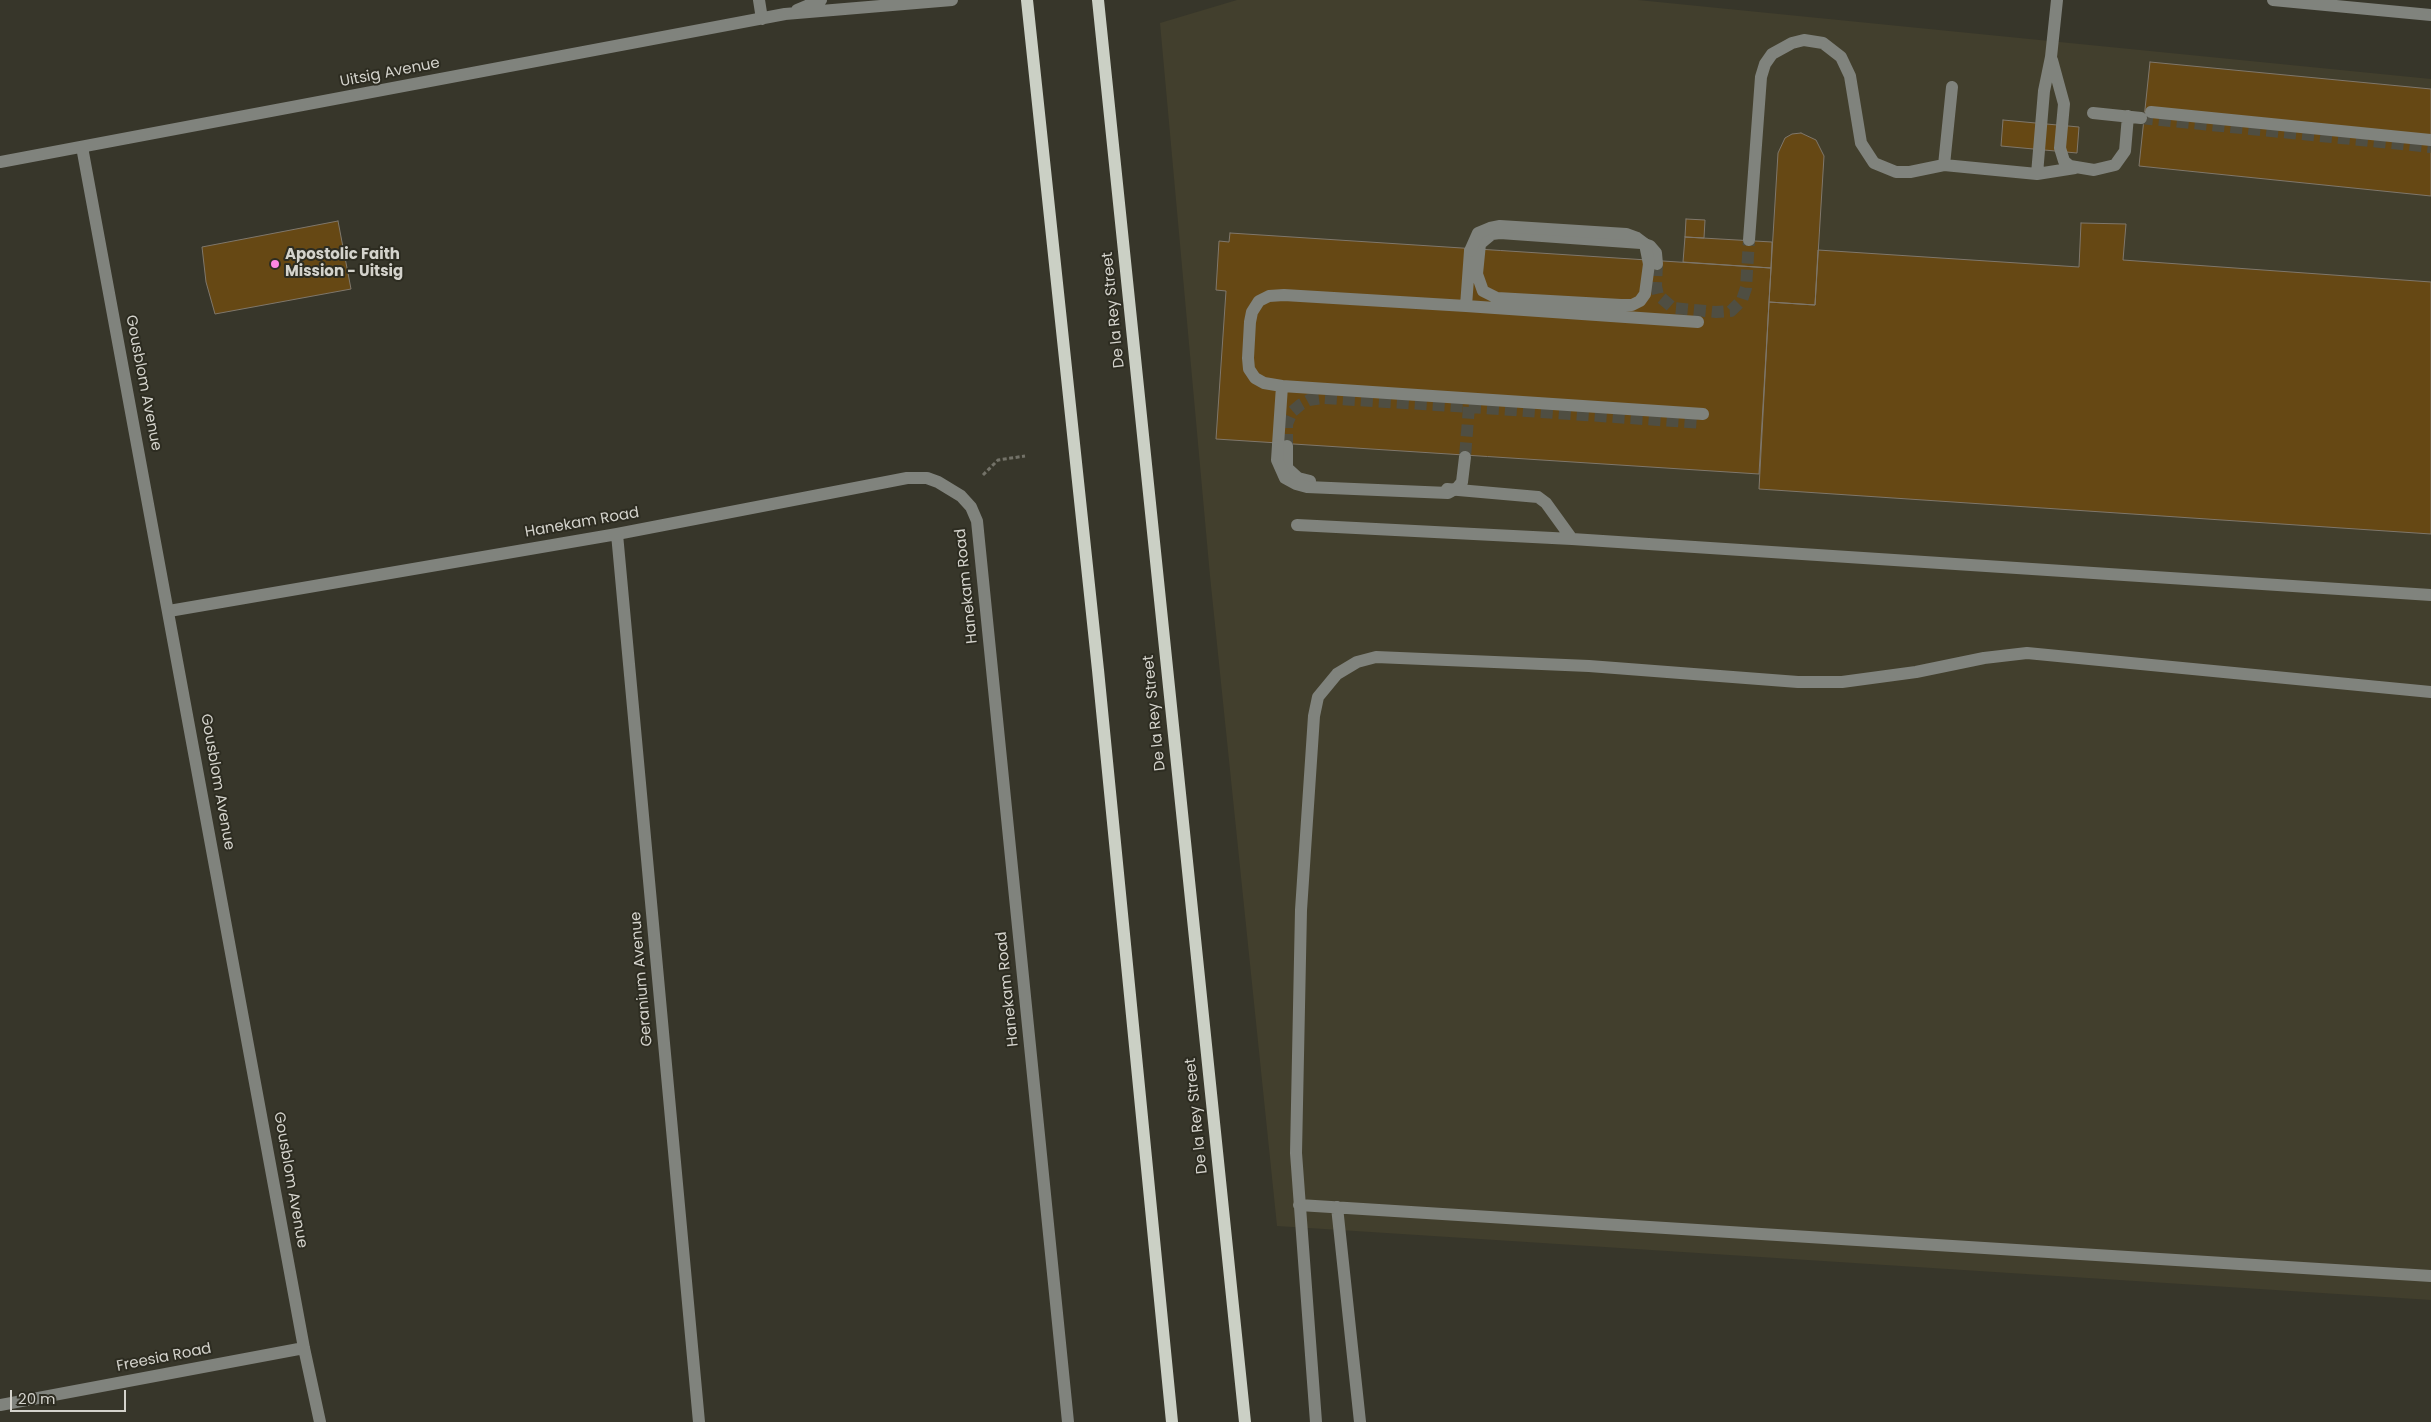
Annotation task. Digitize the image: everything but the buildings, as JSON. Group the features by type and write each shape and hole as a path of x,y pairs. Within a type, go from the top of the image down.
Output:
{"main road":[{"path":"1027,0 1098,670 1172,1422"},
{"name":"De la Rey Street","path":"1098,0 1245,1422"}],"street":[{"path":"759,0 762,19"},
{"name":"Uitsig Avenue","path":"785,14 821,0"},
{"name":"Uitsig Avenue","path":"0,162 785,14 952,0"},
{"path":"2037,174 2044,91 2051,57 2057,0"},
{"path":"2273,0 2431,15"},
{"path":"1749,240 1761,77 1772,54 1792,42 1804,40 1823,43 1841,57 1850,76 1861,143 1874,163 1885,169 1910,172 1944,165 2037,174 2075,168 2094,170 2115,165 2140,115"},
{"path":"2051,57 2064,104 2060,148 2064,161 2075,168"},
{"path":"1944,165 1952,87"},
{"path":"2093,113 2140,115 2431,140"},
{"name":"Gousblom Avenue","path":"82,147 304,1348 320,1422"},
{"path":"1466,306 1474,252 1478,233 1490,228 1500,226 1626,234 1646,244 1653,264 1646,294 1640,301 1632,305 1497,298 1482,291 1478,282 1474,252"},
{"path":"1698,322 1293,295 1269,296 1259,301 1252,312 1248,358 1249,369 1255,378 1264,383 1282,386 1703,414"},
{"path":"1282,386 1283,445 1288,468 1298,478 1307,481 1490,492 1538,497 1546,503 1572,539"},
{"path":"1283,445 1277,460 1285,478 1307,487 1448,493 1457,488 1462,482 1465,457"},
{"name":"Hanekam Road","path":"169,611 617,534 907,478 927,478 938,482 953,491 971,507 977,521 1068,1422"},
{"path":"1297,525 1572,539 2431,595"},
{"name":"Geranium Avenue","path":"617,534 699,1422"},
{"path":"1316,1422 1296,1154 1301,910 1314,716 1318,697 1337,674 1357,662 1376,656 1589,666 1798,682 1842,682 1916,672 1984,658 2027,653 2431,692"},
{"path":"1299,1205 2431,1276"},
{"path":"1337,1207 1360,1422"},
{"name":"Freesia Road","path":"0,1405 304,1348"}],"path":[{"path":"983,475 998,460 1025,456"}],"shaded area":[{"path":"1237,0 1638,0 2431,79 2431,1300 1277,1226 1210,576 1160,23"}],"tunnel":[{"path":"2141,118 2431,147"},
{"path":"1657,264 1656,286 1658,295 1673,308 1716,312 1731,311 1742,300 1746,288 1749,240"},
{"path":"1287,446 1287,424 1292,412 1309,400 1324,398 1469,407 1465,457"},
{"path":"1469,407 1702,423"}],"place":[{"name":"Apostolic Faith Mission - Uitsig","path":"275,264"}]}
